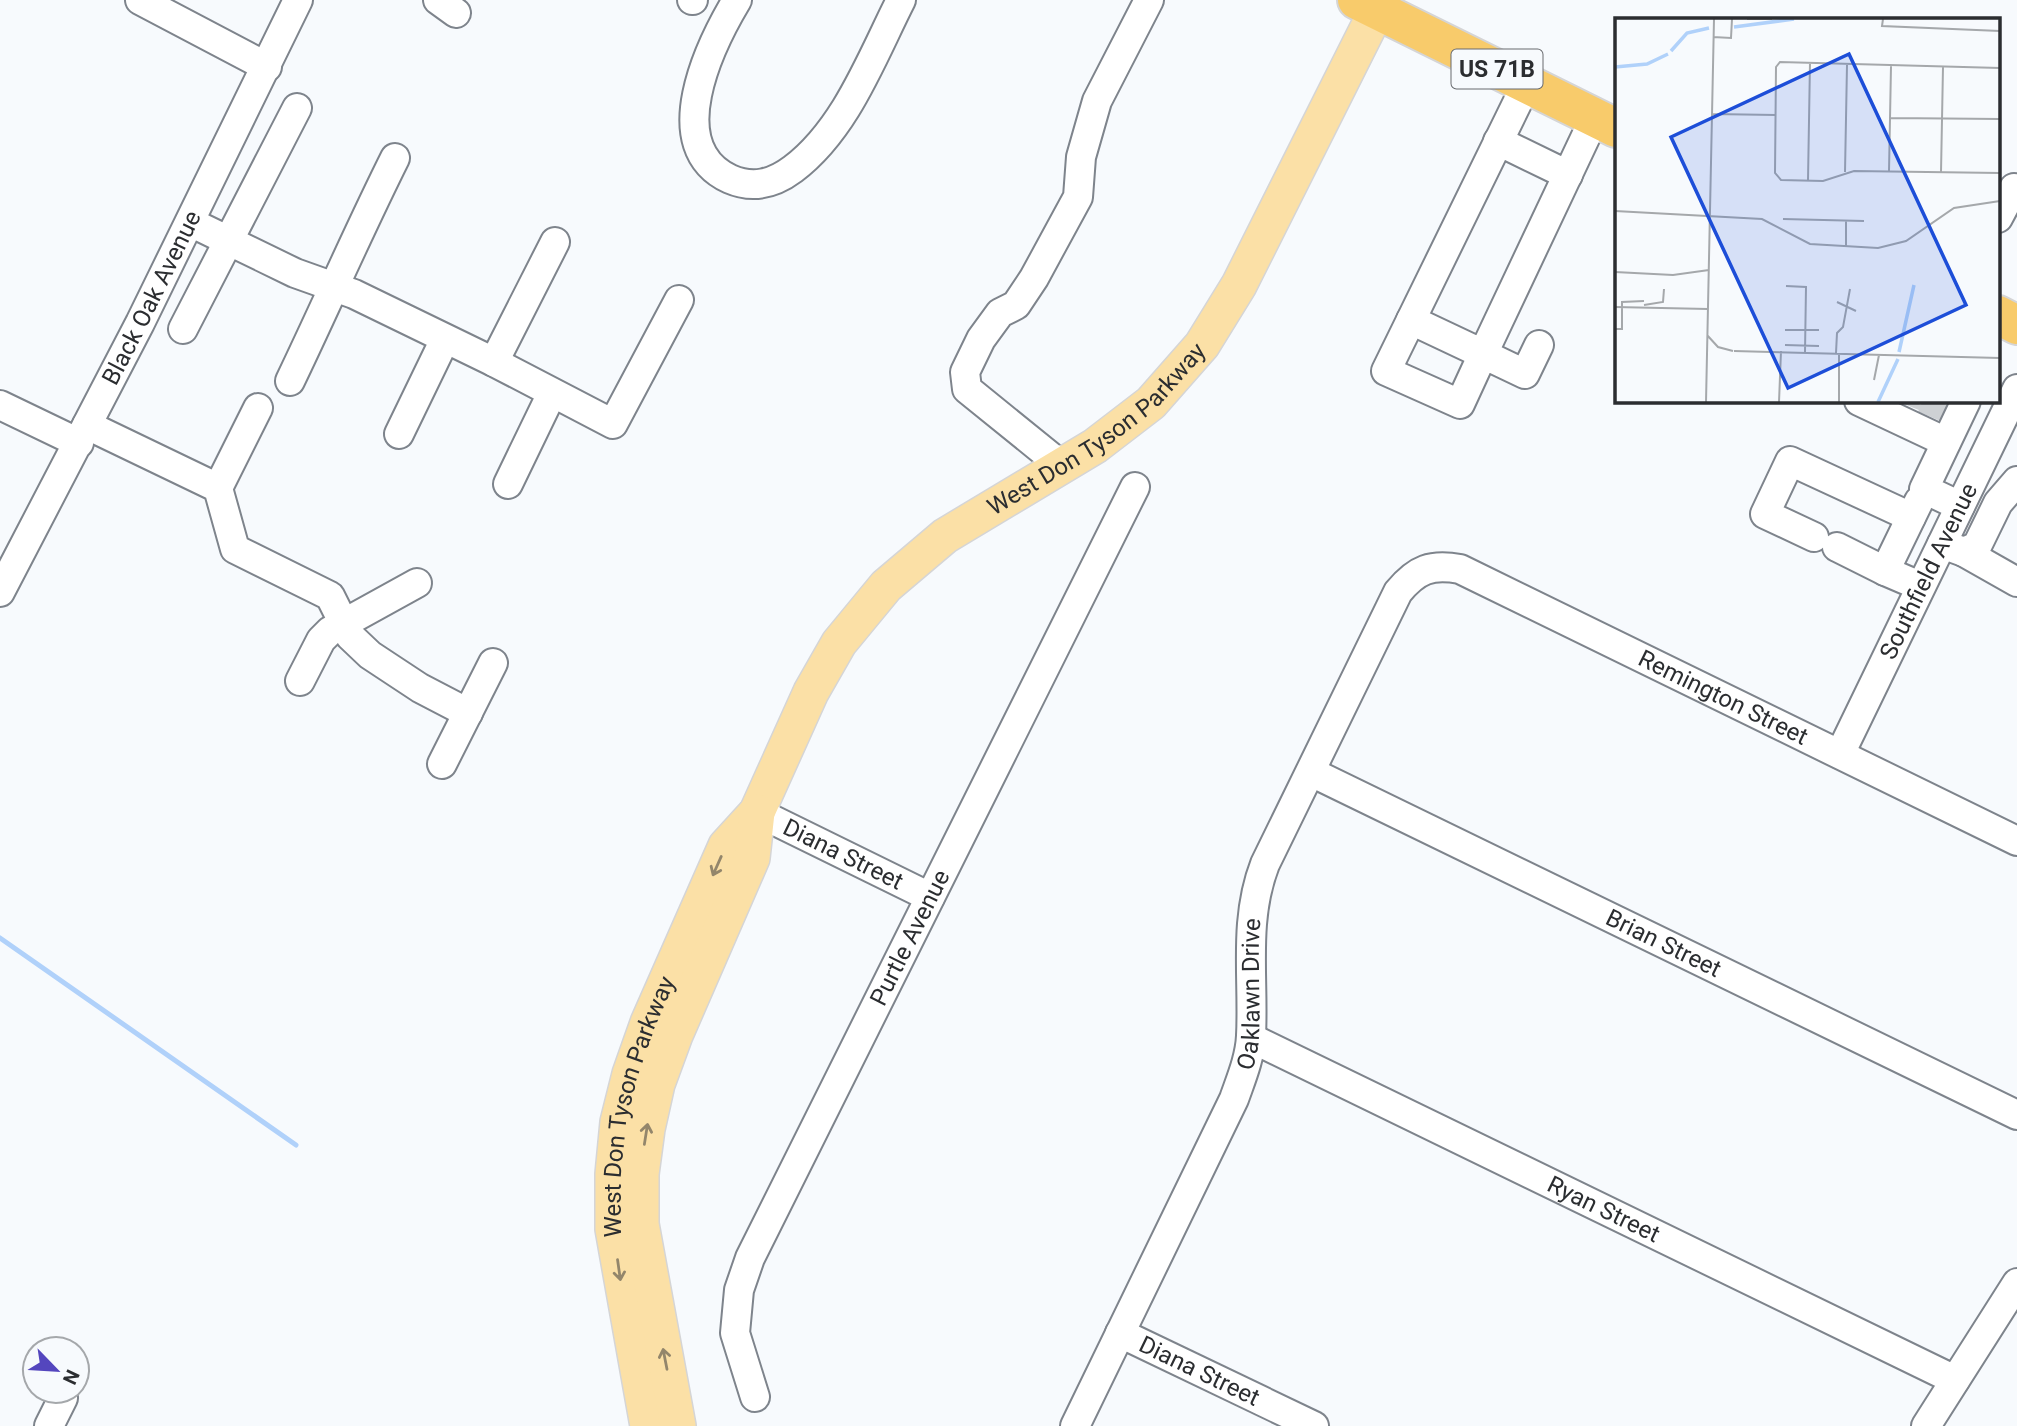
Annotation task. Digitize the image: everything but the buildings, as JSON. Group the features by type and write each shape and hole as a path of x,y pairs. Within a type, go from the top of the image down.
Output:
{"highway":[{"name":"US 71B","path":"1372,3 1606,122"},
{"path":"2000,316 2017,325"}],"main road":[{"name":"West Don Tyson Parkway","path":"678,1426 641,1224 641,1174 647,1129 657,1084 675,1035 752,858 757,812 811,692 839,643 886,586 945,536 1096,446 1151,403 1202,345 1243,278 1372,3"},
{"name":"West Don Tyson Parkway","path":"648,1426 613,1229 613,1174 618,1122 630,1074 648,1023 726,846 757,812"}],"street":[{"path":"140,0 267,67"},
{"name":"Black Oak Avenue","path":"0,592 190,222 298,0"},
{"path":"737,0 719,30 701,77 694,131 703,156 721,175 741,184 762,185 791,170 816,150 841,115 901,0"},
{"path":"1062,466 967,389 965,372 981,339 1000,313 1016,305 1034,278 1078,197 1081,158 1097,101 1149,0"},
{"path":"1527,83 1498,141 1480,192 1386,371 1460,404 1568,175 1606,122"},
{"path":"183,328 297,108"},
{"path":"1498,141 1568,175"},
{"path":"290,380 395,158"},
{"path":"2000,213 2010,186"},
{"path":"190,222 446,339 613,424 679,300"},
{"path":"494,362 555,242"},
{"path":"1411,320 1525,374 1539,345"},
{"path":"399,434 446,339"},
{"name":"Southfield Avenue","path":"1840,754 1920,586 1953,548 1960,506 2017,390"},
{"path":"508,484 552,393"},
{"path":"1885,570 1924,489 1905,416 1962,402"},
{"path":"0,405 83,434 218,488"},
{"path":"258,408 218,488 235,549 330,596 350,636 370,655 420,688 468,713"},
{"path":"1911,517 1790,461 1765,514 1920,586"},
{"path":"1953,548 1977,547 1998,503 2017,481"},
{"name":"Purtle Avenue","path":"755,1397 735,1333 739,1290 750,1258 1135,487"},
{"path":"1924,489 1960,506"},
{"path":"1953,548 2017,583"},
{"name":"Remington Street","path":"1425,568 1460,569 2017,841"},
{"name":"Oaklawn Drive","path":"1075,1426 1234,1099 1251,1038 1250,918 1255,891 1398,592 1410,578 1425,568"},
{"path":"300,681 321,640 344,623 417,583"},
{"path":"442,764 493,663"},
{"name":"Brian Street","path":"1311,772 2017,1115"},
{"name":"Diana Street","path":"757,812 930,897"},
{"name":"Ryan Street","path":"1251,1038 1955,1380"},
{"path":"1926,1426 2017,1283"},
{"name":"Diana Street","path":"1120,1332 1314,1426"},
{"path":"49,1426 60,1405"}],"waterway":[{"path":"0,938 296,1145"}],"tunnel":[{"path":"1909,406 1911,402"},
{"path":"1931,417 1938,402"}]}
